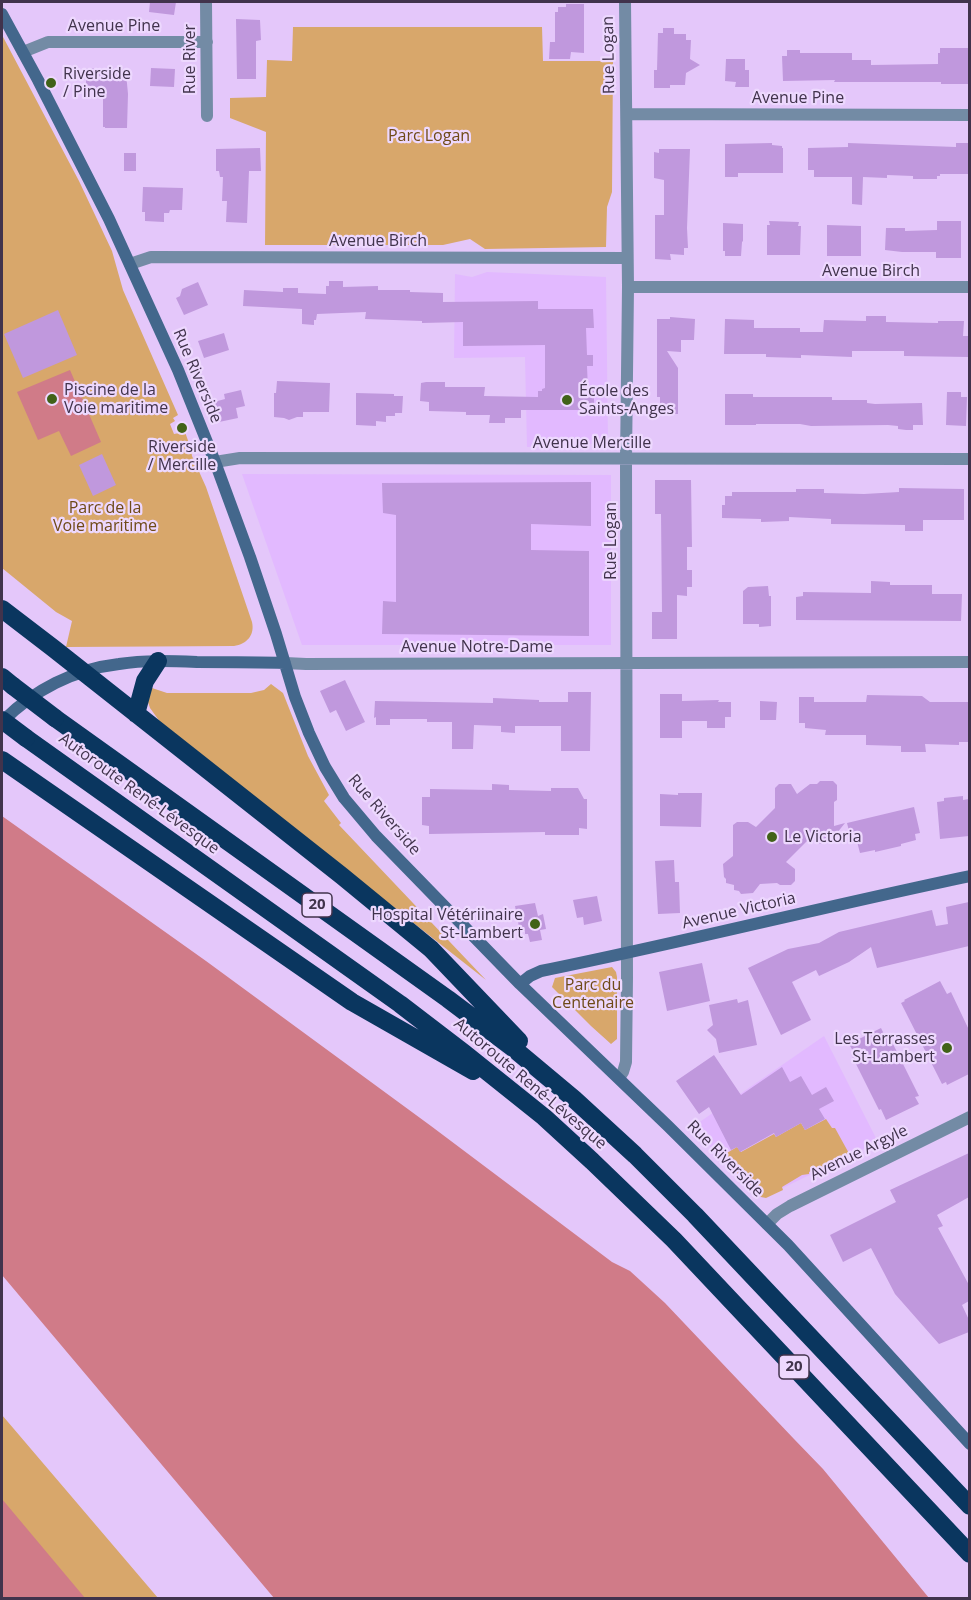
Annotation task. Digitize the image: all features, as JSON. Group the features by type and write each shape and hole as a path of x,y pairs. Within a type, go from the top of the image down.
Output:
{"highway":[{"path":"2,609 342,876 431,949 574,1100"},
{"path":"136,714 145,681 158,661"},
{"name":"Autoroute René-Lévesque","path":"7,682 456,1005 513,1048 574,1100 635,1155 695,1215 969,1506"},
{"name":"Autoroute René-Lévesque","path":"2,721 392,998 523,1100 592,1161 674,1240 969,1554"},
{"path":"2,760 352,1002 523,1100"}],"street":[{"name":"Rue River","path":"206,2 207,116"},
{"name":"Rue Logan","path":"619,1078 626,1062 627,954 628,286 625,2"},
{"name":"Rue Riverside","path":"2,14 92,186 178,370 250,557 311,740 344,798 376,836 520,984 767,1224 969,1444"},
{"name":"Avenue Pine","path":"23,52 48,42 207,42"},
{"name":"Avenue Pine","path":"627,114 969,115"},
{"name":"Avenue Birch","path":"130,264 151,257 627,258"},
{"name":"Avenue Birch","path":"628,286 969,287"},
{"name":"Avenue Mercille","path":"215,462 240,458 969,459"},
{"name":"Avenue Notre-Dame","path":"2,721 40,691 83,672 117,664 158,661 306,664 969,662"},
{"name":"Avenue Victoria","path":"520,984 541,971 627,954 969,876"},
{"name":"Avenue Argyle","path":"767,1224 790,1206 969,1117"}],"shaded area":[{"name":"École des Saints-Anges","path":"487,272 606,277 608,443 527,447 525,357 454,358 455,274 472,277"},
{"path":"70,370 101,442 71,456 59,431 38,440 17,392"},
{"path":"242,474 611,475 611,645 302,645"},
{"path":"2,816 206,961 612,1262 630,1271 665,1303 823,1469 929,1598 274,1598 2,1275"},
{"path":"824,1036 878,1142 762,1198 691,1128"},
{"path":"2,1499 85,1598 2,1598"}],"green space":[{"name":"Parc Logan","path":"293,27 542,27 543,61 613,61 612,192 607,207 606,247 485,249 470,239 443,245 265,245 266,132 230,118 230,98 266,97 267,60 292,61"},
{"name":"Parc de la Voie maritime","path":"2,35 79,181 112,251 123,290 178,415 170,424 174,434 185,432 252,622 251,635 239,645 66,647 72,621 56,612 2,568"},
{"path":"271,684 283,693 308,756 329,795 324,801 341,823 339,825 486,980 163,726 150,708 147,699 152,688 167,693 251,693 264,690"},
{"name":"Parc du Centenaire","path":"612,967 617,977 617,1039 611,1044 552,987 555,978"},
{"path":"826,1119 832,1128 835,1128 851,1157 824,1170 821,1166 809,1174 802,1175 782,1187 783,1190 766,1198 761,1197 720,1157 737,1147 741,1152 774,1134 776,1137 801,1123 805,1130"},
{"path":"2,1415 158,1598 2,1598"}],"building":[{"path":"150,2 176,2 174,15 149,12"},
{"path":"566,4 584,4 584,53 571,52 570,59 549,59 550,42 555,42 555,12 558,12 558,7 566,7"},
{"path":"236,19 260,20 261,40 256,41 256,79 237,79"},
{"path":"663,28 674,28 674,34 686,34 686,40 691,40 690,59 700,65 686,73 685,85 654,88 658,33 663,33"},
{"path":"940,48 969,48 969,84 834,82 835,80 783,81 782,56 787,56 787,50 800,50 800,53 852,53 852,60 871,60 871,65 938,64"},
{"path":"726,59 745,59 745,70 749,70 749,87 735,87 736,82 725,81"},
{"path":"86,68 125,69 128,94 127,128 103,127 103,95 86,95"},
{"path":"151,68 175,69 174,87 150,86"},
{"path":"772,143 772,145 783,148 783,173 738,173 738,177 725,177 725,144"},
{"path":"848,143 956,147 956,143 969,143 969,174 940,174 937,179 913,179 913,176 887,175 887,178 863,177 862,205 852,204 852,177 814,177 814,170 808,170 808,148 848,147"},
{"path":"260,148 261,171 249,171 247,223 226,222 227,201 222,201 223,177 220,177 219,171 216,171 216,149"},
{"path":"659,149 690,149 688,248 684,248 684,255 670,254 671,260 655,259 655,215 664,215 664,180 654,178 654,152 659,153"},
{"path":"124,153 136,153 136,171 124,171"},
{"path":"143,187 183,188 182,210 170,210 169,213 164,213 164,222 145,221 145,212 142,212"},
{"path":"769,221 799,222 798,226 801,226 800,255 767,255"},
{"path":"937,221 961,221 961,258 936,258 936,252 885,250 886,228 905,228 905,231 937,230"},
{"path":"723,223 743,224 741,256 725,256"},
{"path":"827,225 861,226 861,256 827,256"},
{"path":"329,281 343,281 343,287 378,286 378,290 443,293 443,302 538,301 538,309 593,309 594,328 586,328 587,355 593,355 593,366 587,366 588,390 594,390 594,410 521,410 521,418 505,418 505,423 489,423 490,415 429,411 429,402 420,401 421,383 426,382 445,382 445,387 485,387 484,396 538,397 538,391 545,388 545,345 463,346 463,322 422,323 422,321 365,319 366,312 317,314 314,325 302,324 302,309 243,306 244,290 283,292 283,288 298,288 298,293 326,294"},
{"path":"198,282 208,305 184,315 176,298 180,296 182,289"},
{"path":"58,310 77,355 23,378 4,334"},
{"path":"866,316 886,316 886,322 964,321 963,336 969,336 968,357 904,356 904,351 852,351 852,357 801,355 801,358 766,357 766,354 724,354 725,319 754,320 754,328 800,328 800,332 823,332 824,320 866,321"},
{"path":"670,317 695,319 694,340 681,340 681,352 667,351 678,368 678,414 660,414 660,397 657,397 657,319 670,319"},
{"path":"224,333 229,350 204,358 198,341"},
{"path":"277,381 330,383 329,412 303,412 303,417 289,420 274,417 274,393 276,393"},
{"path":"241,390 245,406 236,408 238,418 219,422 214,402 225,399 224,394"},
{"path":"947,392 961,392 961,397 967,397 966,426 946,425"},
{"path":"356,393 403,396 402,413 386,416 386,422 376,421 376,426 356,425"},
{"path":"725,394 753,394 753,397 832,397 832,400 867,400 867,403 875,404 922,403 923,425 913,425 913,430 906,430 888,425 725,425"},
{"path":"102,454 116,485 93,496 79,465"},
{"path":"655,480 691,480 692,547 687,547 687,570 692,570 692,587 687,587 687,596 677,595 677,639 652,639 652,612 662,612 661,514 655,514"},
{"path":"591,482 591,526 531,524 531,550 589,551 589,636 382,634 383,601 396,602 396,515 383,513 382,483"},
{"path":"899,488 964,489 964,520 923,520 923,531 905,531 905,525 831,524 831,519 789,517 789,521 761,522 761,519 722,518 725,496 732,496 732,492 796,492 796,489 824,489 824,493 864,494 899,492"},
{"path":"871,581 890,582 890,585 932,585 932,594 962,594 961,621 796,620 796,597 803,596 803,592 871,593"},
{"path":"768,586 769,596 771,596 771,626 759,627 759,624 743,624 743,591 748,587"},
{"path":"345,680 365,722 346,731 336,710 330,713 320,691"},
{"path":"568,692 591,692 590,751 561,751 561,726 515,726 515,733 501,732 501,726 474,725 473,749 452,749 452,722 390,719 390,725 376,725 376,717 374,718 375,701 493,703 493,698 568,702"},
{"path":"660,694 682,694 682,701 731,702 731,717 725,717 725,728 707,728 707,721 682,721 682,738 660,738"},
{"path":"867,695 922,696 930,702 969,702 969,742 959,742 959,745 925,744 926,752 901,752 901,746 866,745 866,735 825,735 826,730 805,728 805,723 799,723 799,697 814,697 814,702 866,702"},
{"path":"760,701 777,702 776,720 760,720"},
{"name":"Le Victoria","path":"820,781 833,781 837,785 834,826 845,823 829,843 817,844 810,838 786,862 795,869 795,881 791,885 760,884 753,893 741,894 734,890 734,885 726,883 723,864 733,856 733,825 737,822 748,822 756,827 775,808 775,788 779,784 791,784 797,794 810,784 817,784"},
{"path":"492,784 509,785 509,790 551,791 551,788 578,788 584,799 587,799 587,829 579,828 579,835 545,835 545,832 429,834 429,826 422,825 422,797 430,797 430,789 492,790"},
{"path":"678,793 702,793 701,827 660,826 660,794 678,795"},
{"path":"963,796 963,800 969,799 969,836 940,839 937,802 944,801 944,798"},
{"path":"914,807 920,833 915,834 916,840 901,844 901,846 860,853 855,834 850,835 847,823"},
{"path":"674,860 675,882 679,882 680,913 658,914 655,861"},
{"path":"597,896 602,921 584,925 583,917 577,918 573,900"},
{"path":"969,902 969,946 877,968 871,947 849,962 819,976 816,970 792,982 811,1020 781,1035 748,968 788,949 819,943 839,932 932,910 936,926 948,924 946,907"},
{"name":"Hospital Vétériinaire St-Lambert","path":"535,903 538,916 543,914 546,929 540,930 542,940 530,942 525,931 520,932 515,906"},
{"path":"702,963 710,1001 667,1011 659,972"},
{"name":"Les Terrasses St-Lambert","path":"940,981 947,994 951,992 969,1030 969,1074 947,1085 946,1082 942,1084 901,1003"},
{"path":"737,999 738,1003 748,1000 757,1045 719,1053 716,1039 707,1030 713,1025 709,1005"},
{"path":"881,1028 886,1038 889,1036 919,1096 915,1097 919,1104 886,1120 851,1054 854,1053 849,1044"},
{"path":"714,1055 741,1095 782,1067 790,1082 801,1076 812,1095 826,1087 834,1101 819,1109 825,1119 805,1130 801,1123 776,1137 774,1133 740,1152 737,1147 731,1150 709,1107 699,1114 676,1081"},
{"path":"969,1153 969,1197 937,1215 943,1226 938,1228 969,1285 969,1301 962,1305 969,1320 969,1332 939,1344 895,1294 871,1248 843,1262 830,1235 896,1202 890,1190"}],"place":[{"name":"Riverside / Pine","path":"51,83"},
{"name":"Piscine de la Voie maritime","path":"52,399"},
{"name":"École des Saints-Anges","path":"567,400"},
{"name":"Riverside / Mercille","path":"182,428"},
{"name":"Le Victoria","path":"772,837"},
{"name":"Hospital Vétériinaire St-Lambert","path":"535,924"},
{"name":"Les Terrasses St-Lambert","path":"947,1048"}]}
